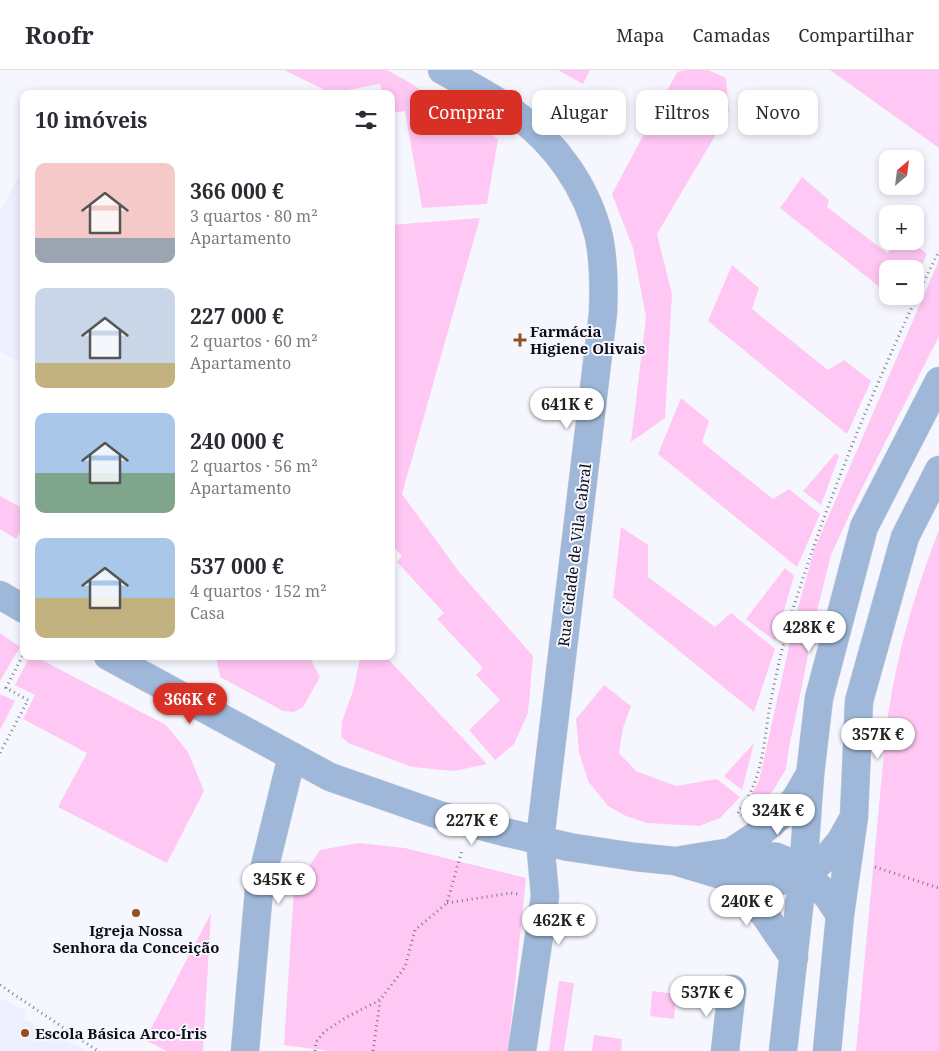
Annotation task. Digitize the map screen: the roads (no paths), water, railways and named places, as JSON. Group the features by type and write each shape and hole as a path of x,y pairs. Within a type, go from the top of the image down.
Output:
{"street":[{"name":"Rua Cidade de Vila Cabral","path":"442,70 514,112 534,128 552,147 574,178 591,212 603,262 603,313 540,840 545,896 522,1051"},
{"path":"783,1051 803,872 810,775 819,698 864,527 939,381"},
{"path":"827,1051 840,915 854,817 859,701 905,537 939,470"},
{"path":"0,595 20,607"},
{"path":"115,660 330,777 439,815 504,832 588,850 675,861 728,864 777,857 791,863 803,872 828,897 840,915"},
{"path":"245,1051 259,890 292,756"},
{"path":"728,864 756,836 782,814 793,802 810,775"},
{"path":"803,872 828,856 840,842 854,817"},
{"path":"728,864 794,958"},
{"path":"725,1051 732,989"}],"place":[{"name":"Farmácia Higiene Olivais","path":"520,340"},
{"name":"Igreja Nossa Senhora da Conceição","path":"136,913"},
{"name":"Escola Básica Arco-Íris","path":"25,1033"}]}
